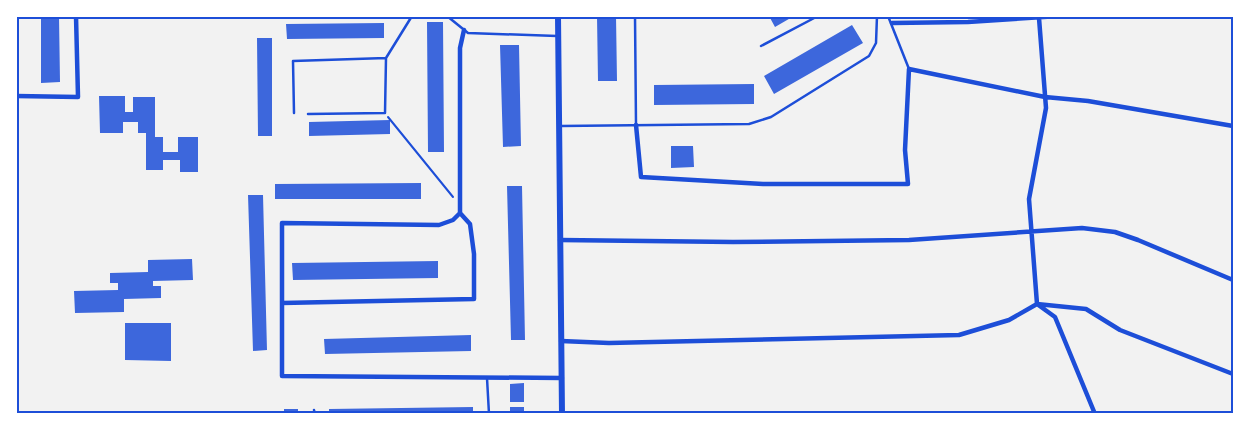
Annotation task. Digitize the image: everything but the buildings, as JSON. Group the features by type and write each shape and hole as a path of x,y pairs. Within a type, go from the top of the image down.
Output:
{"main road":[{"path":"558,16 562,414"}],"street":[{"path":"16,96 78,97 76,16"},
{"path":"892,23 968,22 1059,16"},
{"path":"1039,18 1046,108 1029,199 1030,231 1038,304 1055,317 1095,414"},
{"path":"282,304 474,299 474,254 470,224 460,213 460,48 464,30"},
{"path":"636,125 641,178 763,184 908,184 905,150 909,69 1045,97 1088,101 1233,126"},
{"path":"460,213 453,220 439,225 282,223 282,376 562,378"},
{"path":"560,240 733,242 909,240 1082,228 1115,232 1233,280"},
{"path":"561,340 618,343 959,335 1009,320 1038,304 1086,309 1120,330 1233,374"}],"lane":[{"path":"308,114 385,113 386,58 412,16"},
{"path":"447,16 468,33 558,36"},
{"path":"635,16 636,125"},
{"path":"761,46 818,16"},
{"path":"559,126 749,124 771,117 869,56 876,43 877,16"},
{"path":"888,16 909,69"},
{"path":"294,113 293,61 386,58"},
{"path":"487,378 489,414"}],"path":[{"path":"385,113 460,205"}]}
